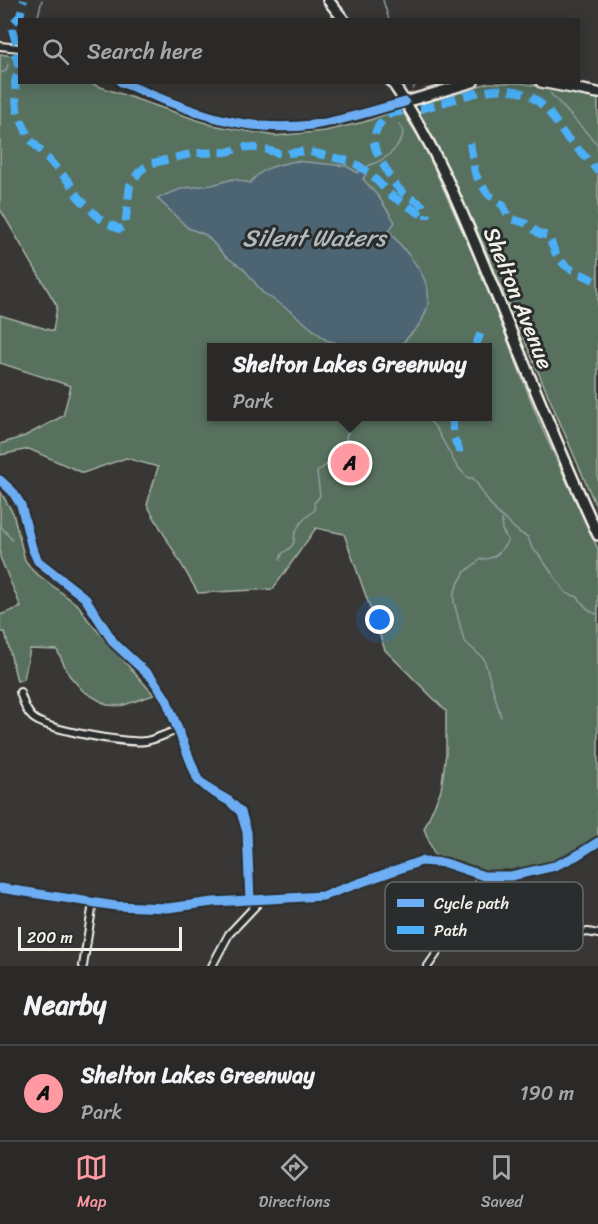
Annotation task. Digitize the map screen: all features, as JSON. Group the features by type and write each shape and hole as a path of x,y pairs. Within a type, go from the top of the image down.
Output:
{"main road":[{"path":"328,0 342,18"},
{"name":"Shelton Avenue","path":"393,84 441,164 564,460 598,534"},
{"path":"405,102 466,84"},
{"path":"551,84 598,93"}],"street":[{"path":"0,46 18,48"},
{"path":"126,84 200,114 234,123 266,127 314,125 405,102"},
{"path":"0,480 12,491 21,505 32,548 38,561 85,598 114,643 152,678 166,699 198,780 236,807 244,818 248,832 246,915"},
{"path":"20,692 26,710 34,719 63,730 130,741 147,741 178,730"},
{"path":"0,888 93,903 156,909 247,900 323,896 421,861 445,863 480,876 511,876 538,871 568,860 598,842"},
{"path":"479,882 480,876"},
{"path":"212,966 226,939 261,900"},
{"path":"83,966 93,903"},
{"path":"583,934 598,934"},
{"path":"428,966 439,951"}],"green space":[{"path":"0,54 18,57 18,84 92,84 212,125 275,136 325,131 364,122 395,111 404,114 424,145 485,282 541,426 598,549 598,837 568,856 518,871 490,874 435,856 424,829 441,790 446,753 446,711 385,650 344,534 316,528 273,589 198,593 147,505 158,467 126,458 83,473 29,449 0,455 0,444 25,436 63,416 71,386 0,363 0,315 53,331 57,306 0,209"},
{"path":"485,84 526,84 598,96 598,511 477,230 419,114 425,102"},
{"path":"0,491 13,513 25,560 33,571 79,606 88,620 154,695 121,706 107,705 83,691 69,675 57,650 30,649 24,679 17,681 5,632 0,632 0,615 21,607 0,557"}],"water":[{"name":"Silent Waters","path":"296,161 346,166 358,173 360,170 366,174 363,179 378,196 395,222 389,231 415,264 427,287 426,312 418,326 403,343 337,343 326,340 262,292 244,269 225,256 206,235 188,228 157,198 184,188 212,185 233,179 250,183 260,173"}],"waterway":[{"path":"38,18 42,0"},
{"path":"383,0 388,18"},
{"path":"0,73 6,71 8,64"},
{"path":"413,89 416,84"},
{"path":"550,93 598,145"},
{"path":"362,172 386,157 396,147 403,131 399,124"},
{"path":"280,560 282,554 294,542 295,533 300,524 315,510 314,503 320,496 317,472 332,460 334,452 344,447 347,434 356,421"},
{"path":"430,421 436,428 456,465 468,478 473,478 490,504 502,517 502,530 508,540 498,554 491,558 481,559 465,572 454,593 454,602 464,641 484,659 501,717"},
{"path":"502,517 528,537 532,548 566,593 578,597 589,610 598,614"},
{"path":"0,525 12,540"}],"marked path":[{"path":"16,43 11,25 20,16 24,0"},
{"path":"15,53 18,64"},
{"path":"18,71 15,82 17,110 29,138 69,182 78,197 99,218 119,229 125,227 130,185 145,167 194,153 227,152 245,147 281,154 306,151 353,162 368,172 392,196 427,218"},
{"path":"420,109 482,92 514,91 529,95 546,109 567,138 598,172"},
{"path":"402,112 390,114 382,121 375,135 375,147 396,186 421,204 427,218"},
{"path":"470,143 475,173 479,181 488,194 503,205 509,218 525,223 540,234 549,236 561,262 572,270 598,282"},
{"path":"477,343 481,332"},
{"path":"453,421 453,436 460,458"}],"cycle path":[{"path":"126,84 191,110 261,126 312,125 405,102"},
{"path":"0,480 12,491 21,505 32,548 38,561 85,598 114,643 152,678 166,699 198,780 241,812 247,832 250,900"},
{"path":"0,888 116,906 168,908 213,902 323,896 421,861 445,863 484,876 511,876 555,866 598,842"}],"place":[{"name":"Shelton Lakes Greenway","path":"350,463"}]}
